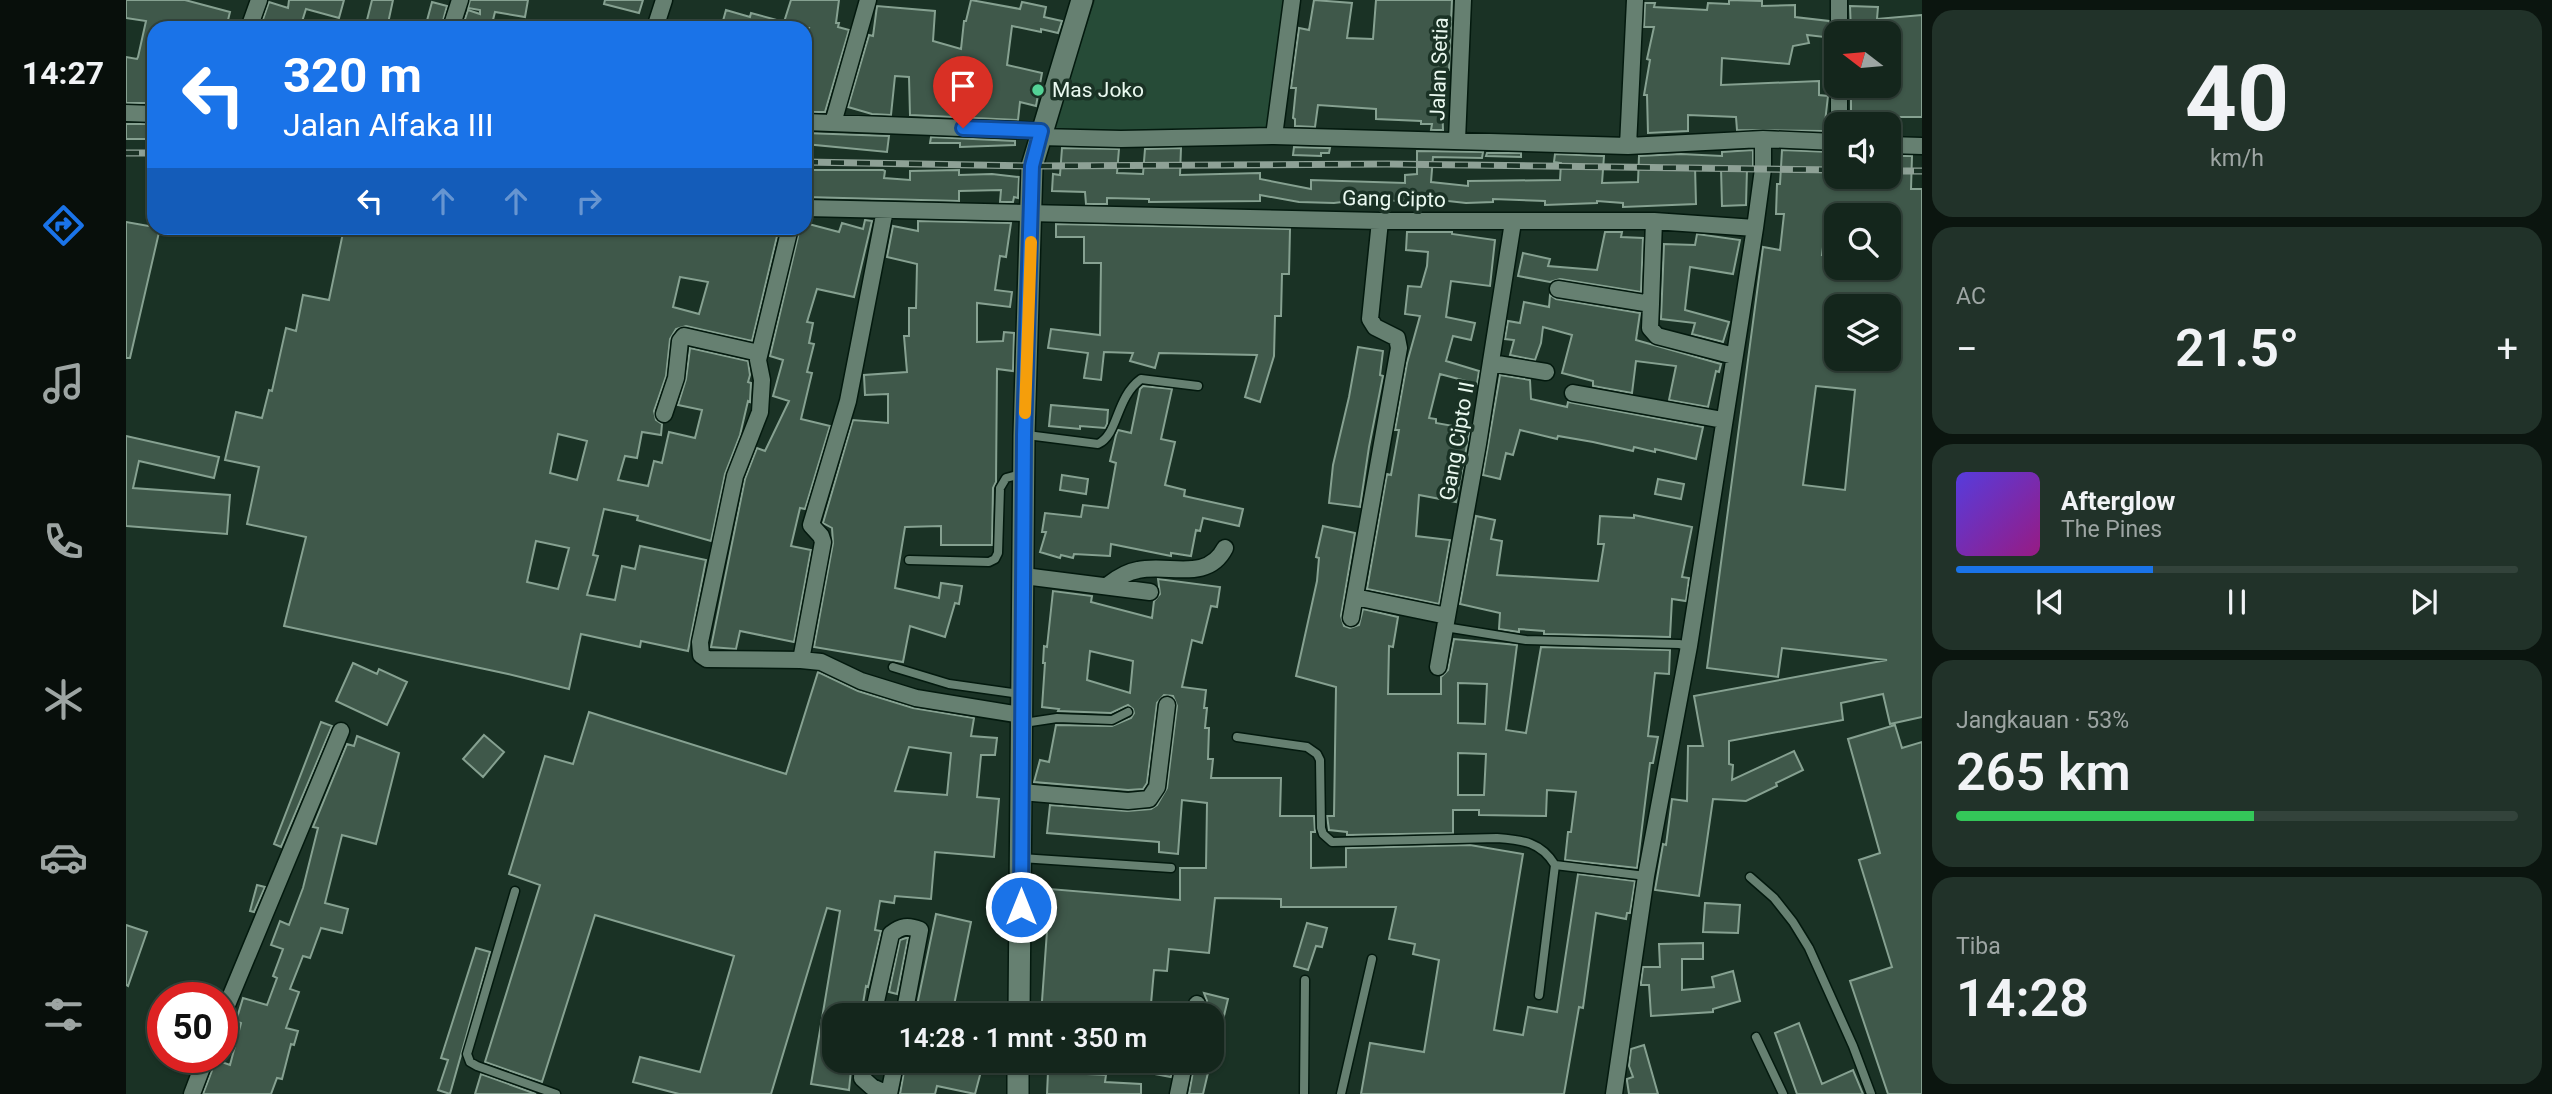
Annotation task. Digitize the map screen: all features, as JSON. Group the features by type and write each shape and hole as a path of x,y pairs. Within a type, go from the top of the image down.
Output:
{"main road":[{"path":"1019,1003 1024,435 1032,166 1082,0"},
{"path":"1018,1073 1018,1094"}],"street":[{"path":"251,21 258,0"},
{"path":"453,21 460,0"},
{"path":"657,21 664,0"},
{"path":"833,123 868,0"},
{"path":"1275,136 1292,0"},
{"name":"Jalan Setia","path":"1457,140 1463,0"},
{"path":"1628,146 1635,0"},
{"path":"1839,0 1839,21"},
{"path":"126,113 147,114"},
{"path":"812,122 1121,139 1275,136 1628,146 1763,139 1824,142"},
{"path":"1614,1094 1646,876 1689,646 1755,228 1763,169 1763,139"},
{"path":"1901,145 1922,146"},
{"name":"Gang Cipto","path":"812,208 1380,221 1654,221 1755,228"},
{"path":"801,660 823,542 811,525 848,401 885,210"},
{"path":"1351,618 1399,348 1397,338 1375,327 1370,319 1380,221"},
{"path":"1654,221 1650,328 1657,336 1734,356"},
{"name":"Gang Cipto II","path":"1438,667 1513,222"},
{"path":"788,235 759,353 762,380 760,412 735,476 699,651 707,659 821,662 860,681 916,698 1021,711"},
{"path":"1558,289 1651,304"},
{"path":"664,414 676,378 680,341 684,336 759,353"},
{"path":"1491,363 1546,372"},
{"path":"1573,393 1723,420"},
{"path":"1108,585 1139,569 1179,571 1208,567 1221,556 1225,548"},
{"path":"1024,576 1150,592"},
{"path":"1355,597 1446,622"},
{"path":"1021,792 1128,801 1149,799 1157,787 1167,705"},
{"path":"237,982 341,731"},
{"path":"876,1003 891,934 900,927 912,926 920,930 906,1003"},
{"path":"192,1094 200,1073"},
{"path":"862,1073 862,1078 872,1087 889,1094 893,1073"},
{"path":"1178,1094 1182,1073"}],"lane":[{"path":"1024,435 1098,444 1108,436 1131,386 1141,379 1199,386"},
{"path":"909,560 989,562 995,559 998,554 1000,488 1006,478 1024,473"},
{"path":"1446,622 1526,640 1689,646"},
{"path":"893,667 949,684 1021,711 1057,718 1112,720 1128,712"},
{"path":"1237,737 1307,747 1317,754 1320,760 1322,834 1332,842 1497,838 1524,840 1541,847 1555,865 1539,995"},
{"path":"1021,858 1171,868"},
{"path":"1555,865 1646,876"},
{"path":"1750,877 1774,898 1809,948 1853,1046 1871,1094"},
{"path":"515,891 467,1054 470,1062 477,1066 556,1094"},
{"path":"1341,1094 1372,959"},
{"path":"1304,1094 1305,980"},
{"path":"1756,1037 1783,1094"}],"green space":[{"path":"1095,0 1285,0 1267,134 1052,132"}],"building":[{"path":"126,0 185,0 230,12 228,21 147,21 147,103 126,103 126,57 137,59 146,21 126,18"},
{"path":"289,0 344,0 339,18 306,9 302,21 262,21 269,2 288,8"},
{"path":"372,0 393,0 388,21 367,21"},
{"path":"470,0 528,0 525,17 495,12 493,21 464,21 468,10 480,14 480,10 468,8"},
{"path":"605,0 643,0 639,13 604,4"},
{"path":"791,0 839,0 836,23 839,23 838,27 849,30 825,112 812,112 812,21 784,21"},
{"path":"971,0 1020,9 1022,2 1046,7 1044,17 1062,21 1058,33 1012,26 1007,65 1042,73 1036,106 1020,102 1018,120 910,115 909,77 895,76 891,115 872,114 848,107 869,35 873,36 877,6 935,11 933,41 961,49 964,21"},
{"path":"1314,0 1352,3 1347,38 1373,39 1376,0 1452,0 1449,70 1441,70 1443,130 1431,130 1432,124 1421,124 1421,121 1376,119 1376,109 1318,105 1315,127 1295,126 1293,118 1296,88 1291,88 1299,28 1309,30"},
{"path":"1729,0 1762,1 1762,6 1795,5 1795,17 1829,21 1824,21 1824,37 1807,35 1809,43 1793,46 1789,64 1722,58 1721,85 1819,81 1819,95 1828,98 1824,112 1824,131 1737,130 1736,117 1688,115 1688,131 1648,133 1647,95 1644,95 1650,60 1647,59 1654,27 1644,27 1645,3 1655,3 1654,7 1707,10 1708,3 1729,4"},
{"path":"432,2 447,6 443,21 427,21"},
{"path":"1850,6 1878,7 1877,19 1922,15 1922,117 1901,117 1901,112 1851,112 1851,98 1901,98 1901,21 1851,21"},
{"path":"726,10 750,17 751,13 780,21 723,21"},
{"path":"126,124 147,124 147,139 126,139"},
{"path":"812,133 889,136 887,152 812,145"},
{"path":"931,137 1015,141 1015,145 960,147 960,143 930,143"},
{"path":"1294,147 1330,148 1329,153 1321,153 1321,156 1293,155"},
{"path":"1062,148 1119,149 1117,173 1143,174 1145,149 1181,148 1180,175 1260,173 1260,179 1311,189 1311,180 1405,183 1405,175 1417,174 1417,151 1483,152 1482,158 1433,157 1431,182 1468,186 1468,181 1560,180 1561,163 1554,162 1555,154 1604,156 1602,183 1638,182 1639,156 1722,156 1722,152 1753,150 1753,168 1747,169 1746,205 1722,206 1721,168 1695,166 1696,204 1623,207 1623,203 1597,201 1545,205 1545,201 1493,199 1493,202 1466,203 1430,199 1430,203 1367,199 1334,203 1299,202 1260,195 1260,201 1149,202 1149,199 1107,198 1107,204 1086,204 1085,192 1052,191 1053,174 1060,175"},
{"path":"1782,150 1824,152 1824,189 1901,189 1901,156 1912,156 1911,189 1922,189 1922,717 1890,724 1883,694 1841,703 1843,720 1729,741 1729,764 1733,765 1732,780 1794,751 1803,770 1746,801 1713,799 1699,896 1655,890 1663,844 1666,845 1672,799 1687,801 1688,746 1703,746 1694,696 1887,660 1782,648 1778,677 1707,668 1763,247 1780,250 1784,214 1776,214 1777,184 1780,184","holes":["1816,386 1855,390 1845,490 1803,485"]},
{"path":"1487,153 1521,153 1521,157 1486,156"},
{"path":"812,170 883,170 884,178 910,180 910,171 959,170 959,175 1019,177 1018,198 1014,197 1013,202 1000,202 1001,190 959,191 959,201 812,197"},
{"path":"865,220 872,221 854,297 817,289 807,322 813,323 809,343 814,344 807,372 812,373 801,419 830,426 805,509 800,508 791,546 811,550 794,642 740,631 736,649 711,647 745,479 757,448 765,451 789,401 773,396 783,360 770,356 798,235 812,235 812,225 839,232 842,223 863,229"},
{"path":"918,221 1011,223 1006,257 1000,256 995,290 1012,292 1010,307 977,303 977,342 1003,341 1004,332 1014,333 1013,371 997,369 996,482 993,488 992,545 941,545 941,526 905,527 895,588 939,598 941,583 962,586 959,604 955,603 945,637 910,626 903,662 814,647 833,543 832,528 823,523 853,420 888,423 888,394 865,395 864,375 907,372 904,336 909,336 909,308 916,308 917,264 887,257 893,226 918,231"},
{"path":"126,222 147,226 147,235 158,235 130,358 126,358"},
{"path":"1056,224 1290,229 1289,274 1282,274 1281,316 1275,316 1274,356 1260,402 1245,397 1257,355 1159,353 1155,368 1130,361 1133,353 1104,352 1101,380 1084,378 1088,353 1048,348 1051,329 1100,335 1101,263 1084,263 1084,237 1056,237"},
{"path":"1407,232 1452,232 1495,240 1490,286 1451,281 1446,317 1475,323 1471,340 1453,336 1446,361 1479,371 1477,384 1440,374 1429,418 1436,419 1436,423 1470,429 1456,502 1419,495 1416,536 1450,540 1439,604 1367,589 1387,474 1391,475 1399,430 1395,430 1407,363 1420,316 1405,314 1408,286 1421,287 1427,266 1428,252 1406,250"},
{"path":"1605,232 1622,232 1621,237 1643,238 1641,292 1560,279 1550,282 1518,276 1523,253 1550,259 1548,266 1597,270"},
{"path":"1697,234 1740,240 1733,274 1690,267 1685,310 1729,322 1723,342 1692,334 1695,323 1661,319 1664,244 1695,245"},
{"path":"343,235 777,235 752,341 686,326 676,329 670,339 666,376 654,411 656,420 662,424 661,435 642,432 637,458 625,456 618,480 648,486 654,461 662,463 669,432 695,438 702,410 678,405 686,379 690,348 748,361 750,402 748,401 740,435 725,474 711,541 637,520 638,516 604,509 593,555 598,556 587,595 615,600 622,566 635,569 640,546 706,560 688,651 641,641 640,647 581,634 569,689 284,626 306,537 247,524 259,467 225,460 236,412 262,418 269,390 272,391 286,328 296,331 303,295 329,300","holes":["680,277 708,282 699,314 673,307","558,434 587,441 577,480 550,473","536,541 569,548 558,589 527,582"]},
{"path":"1550,295 1556,299 1640,313 1636,340 1721,364 1719,372 1716,371 1708,407 1669,400 1676,366 1636,361 1632,393 1593,386 1593,381 1562,373 1572,335 1543,327 1535,360 1510,355 1514,340 1505,339 1508,321 1520,323 1524,302 1549,307"},
{"path":"1358,347 1383,351 1380,375 1383,376 1360,507 1329,503 1333,465"},
{"path":"1500,375 1530,380 1531,399 1567,407 1568,402 1703,427 1696,459 1655,449 1655,452 1634,447 1633,451 1520,430 1513,455 1506,453 1500,479 1483,475"},
{"path":"1143,386 1172,389 1161,439 1175,442 1165,485 1185,490 1184,496 1243,509 1239,526 1203,518 1200,531 1196,530 1191,556 1171,553 1171,556 1111,544 1110,556 1074,554 1073,558 1061,555 1060,558 1040,552 1046,532 1042,532 1045,513 1081,517 1083,505 1108,508 1116,463 1110,461 1116,435 1118,430 1131,433 1140,389"},
{"path":"1051,405 1108,410 1107,424 1105,428 1080,426 1080,429 1049,426"},
{"path":"126,436 219,457 214,478 139,461 133,488 230,495 227,534 126,526"},
{"path":"1062,475 1088,479 1086,494 1060,490"},
{"path":"1658,479 1684,484 1681,499 1655,494"},
{"path":"1634,515 1692,527 1682,577 1689,578 1686,601 1672,599 1670,637 1544,634 1544,631 1519,629 1519,632 1499,629 1500,613 1460,604 1476,516 1495,520 1491,539 1502,541 1497,575 1598,581 1604,544 1598,544 1600,516 1634,518"},
{"path":"1323,526 1355,533 1341,616 1344,626 1350,628 1359,625 1363,609 1398,617 1393,647 1389,646 1388,694 1441,694 1441,677 1448,670 1454,639 1517,645 1506,730 1526,733 1541,647 1670,650 1669,674 1655,673 1648,736 1658,737 1653,763 1650,763 1637,868 1565,860 1576,792 1547,790 1546,816 1479,815 1479,810 1453,810 1453,833 1347,835 1347,832 1329,830 1327,816 1334,816 1336,687 1296,676 1317,581 1319,558 1316,557","holes":["1458,683 1487,684 1485,724 1458,723","1458,753 1486,754 1484,795 1458,795"]},
{"path":"1158,579 1220,587 1217,607 1211,606 1202,643 1192,640 1182,687 1206,690 1205,728 1209,728 1208,759 1213,759 1211,778 1281,778 1280,816 1314,816 1311,868 1346,867 1346,848 1470,845 1523,854 1494,1030 1523,1035 1528,1007 1557,1012 1578,874 1635,881 1630,913 1627,913 1626,919 1596,913 1583,1008 1579,1007 1564,1094 1361,1094 1370,1043 1424,1052 1439,960 1413,954 1415,944 1389,939 1396,907 1281,907 1281,899 1215,898 1209,953 1169,949 1167,971 1154,970 1151,1003 1042,1003 1050,889 1180,900 1180,868 1206,868 1207,803 1182,800 1178,854 1159,852 1159,842 1047,833 1050,805 1127,811 1151,809 1157,805 1167,788 1177,706 1173,696 1164,695 1157,703 1147,783 1143,789 1034,782 1040,760 1049,762 1056,725 1112,726 1131,718 1134,713 1128,705 1111,713 1058,711 1059,709 1042,707 1044,646 1047,647 1053,591 1092,596 1091,602 1152,618 1154,601 1160,594","holes":["1090,651 1133,661 1130,693 1087,680"]},
{"path":"353,663 377,674 379,669 407,682 387,725 336,701"},
{"path":"818,672 858,691 913,708 974,718 971,736 997,738 995,755 981,755 977,797 999,799 994,857 935,852 931,899 895,896 894,903 880,901 875,930 881,931 863,1003 825,1003 840,911 827,908 771,1094 679,1094 633,1082 640,1057 700,1072 734,956 595,915 542,1082 485,1062 540,885 509,874 545,756 573,764 589,712 786,774","holes":["909,747 951,753 947,795 895,791"]},
{"path":"321,722 332,726 281,847 274,844"},
{"path":"1895,725 1902,748 1922,742 1922,1094 1888,1094 1850,981 1892,967 1859,860 1880,853 1848,739"},
{"path":"484,735 504,752 483,777 463,759"},
{"path":"357,736 399,753 376,844 342,835 325,903 348,909 342,933 321,928 310,958 303,956 290,989 299,992 286,1028 298,1031 294,1045 291,1044 282,1079 277,1078 271,1094 203,1094 211,1073 238,1073 238,1034 241,1023 238,1022 238,1014 243,998 267,1005 277,978 273,976 283,949 271,945 280,921 289,925 303,888 318,828 313,827 347,744 354,746"},
{"path":"257,885 265,887 254,912 250,911"},
{"path":"1705,903 1740,905 1738,933 1703,932"},
{"path":"936,914 971,922 954,1003 917,1003"},
{"path":"1307,923 1327,928 1322,947 1316,946 1308,970 1294,966"},
{"path":"126,925 147,932 128,986 126,985"},
{"path":"908,938 897,994 889,992 900,940"},
{"path":"1703,943 1703,959 1682,959 1682,990 1714,987 1712,977 1733,971 1740,1001 1713,1009 1713,1012 1651,1016 1649,985 1641,985 1641,982 1643,967 1660,967 1659,944"},
{"path":"476,948 490,952 450,1094 438,1090 448,1060 441,1058"},
{"path":"1204,993 1228,999 1224,1016 1224,1003 1207,1001"},
{"path":"822,1018 822,1073 851,1073 849,1090 811,1084"},
{"path":"1799,1023 1822,1084 1853,1070 1863,1094 1797,1094 1775,1033"},
{"path":"1644,1045 1658,1094 1629,1094 1627,1079 1633,1077 1629,1066 1631,1049"},
{"path":"904,1073 981,1073 975,1094 937,1086 935,1094 900,1094"},
{"path":"1048,1073 1106,1075 1105,1082 1141,1084 1141,1094 1047,1094"},
{"path":"1149,1073 1172,1073 1171,1077"},
{"path":"1193,1073 1208,1073 1203,1094 1189,1094"},
{"path":"481,1074 536,1094 475,1094"}],"railway":[{"path":"126,153 147,153"},
{"path":"812,162 1032,166 1387,164 1824,170"},
{"path":"1901,171 1922,171"}],"slow traffic":[{"path":"1025,413 1031,242"}],"place":[{"name":"Mas Joko","path":"1038,90"}],"route":[{"path":"963,128 1041,131 1032,166 1024,435 1021,907"}]}
